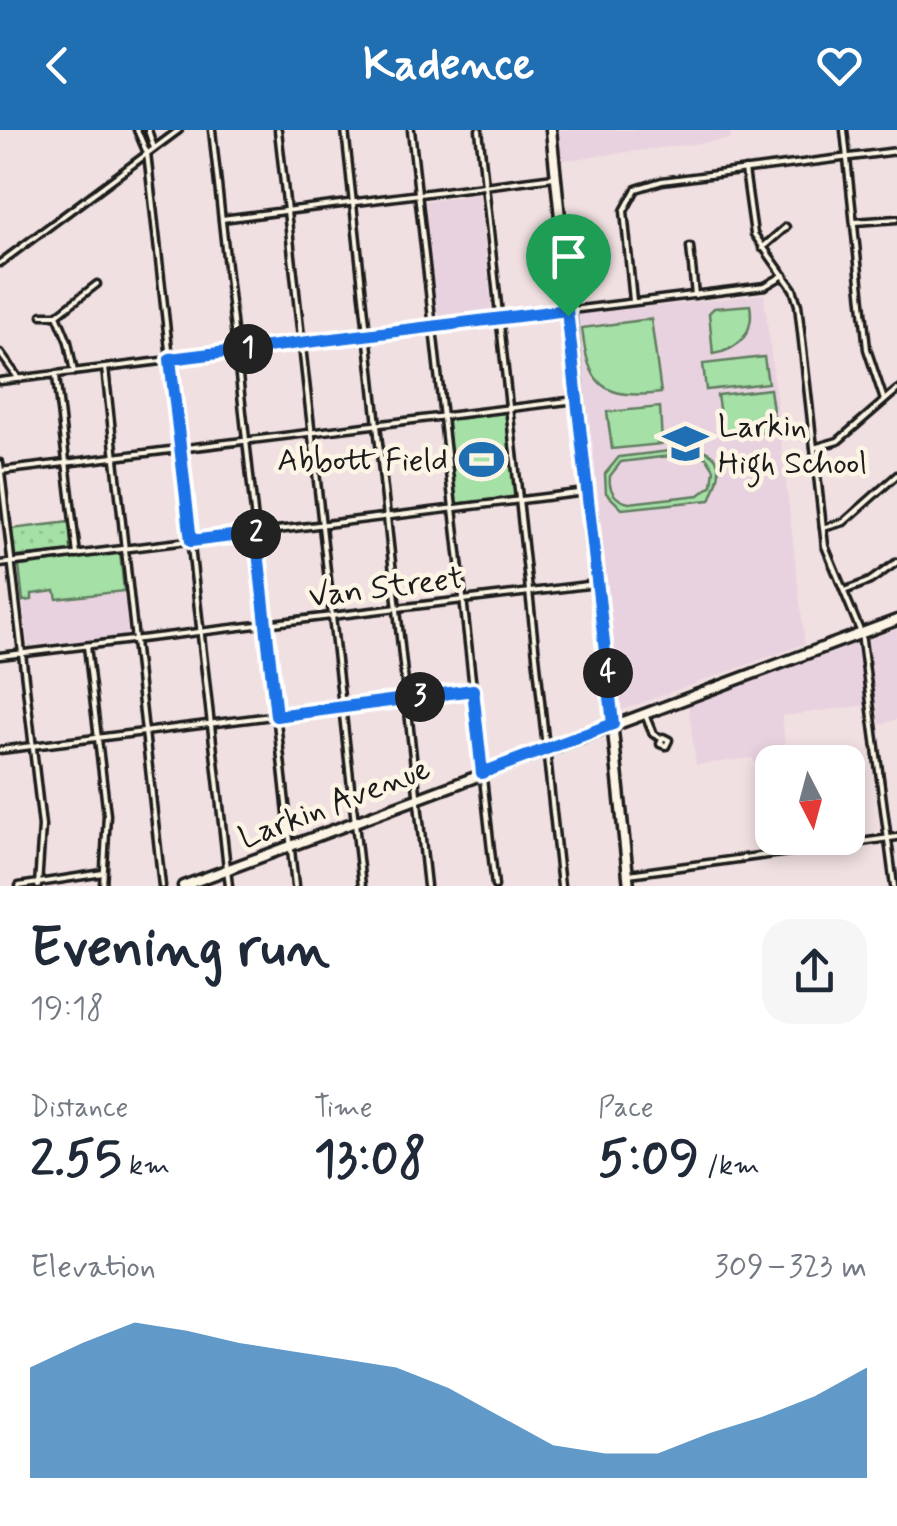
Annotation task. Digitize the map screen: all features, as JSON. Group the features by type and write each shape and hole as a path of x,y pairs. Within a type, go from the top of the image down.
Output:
{"main road":[{"path":"551,130 629,886"},
{"name":"Larkin Avenue","path":"183,886 897,620"}],"street":[{"path":"137,130 147,153 230,886"},
{"path":"148,130 154,148"},
{"path":"0,263 179,130"},
{"path":"212,130 295,886"},
{"path":"278,130 362,886"},
{"path":"344,130 427,886"},
{"path":"411,130 495,886"},
{"path":"479,130 562,886"},
{"path":"844,130 868,348 884,400"},
{"path":"633,302 624,211 636,190 662,181 897,151"},
{"path":"745,170 752,226 798,305 822,528 830,561 861,633 894,886"},
{"path":"222,218 554,178"},
{"path":"854,222 897,219"},
{"path":"762,248 786,227"},
{"path":"690,246 696,294"},
{"path":"0,381 765,286 784,275"},
{"path":"42,315 57,315 98,284"},
{"path":"57,315 74,372"},
{"path":"0,354 19,379"},
{"path":"105,368 162,886"},
{"path":"56,375 77,555"},
{"path":"814,448 838,441 897,390"},
{"path":"0,471 578,400"},
{"path":"0,463 42,826 38,884"},
{"path":"822,528 844,522 897,475"},
{"path":"0,564 588,492"},
{"path":"844,591 870,581 897,562"},
{"name":"Van Street","path":"0,656 598,583"},
{"path":"87,646 108,821 104,886"},
{"path":"0,750 473,690"},
{"path":"644,712 653,734 661,738"},
{"path":"865,841 897,837"},
{"path":"628,874 767,855"},
{"path":"19,886 104,873"}],"shaded area":[{"path":"554,130 730,130 731,139 559,161"},
{"path":"479,194 492,313 438,319 425,201"},
{"name":"Larkin High School","path":"764,294 805,644 619,711 577,315"},
{"path":"119,554 128,635 28,646 19,566"},
{"path":"897,629 897,719 880,725 877,704 782,716 785,745 755,745 755,763 753,758 696,765 688,705"}],"green space":[{"path":"750,305 750,323 743,338 713,354 709,313 714,308"},
{"path":"651,319 661,393 625,394 602,385 589,363 582,328"},
{"path":"764,357 768,383 706,390 703,364"},
{"path":"770,389 776,432 723,436 717,395"},
{"path":"660,407 662,444 612,449 607,412"},
{"name":"Abbott Field","path":"506,413 515,497 456,504 447,420"},
{"path":"695,448 706,451 718,462 718,476 710,500 622,509 606,493 605,474 619,457","holes":["694,453 707,458 714,469 712,485 699,495 629,503 611,490 610,476 621,462"]},
{"path":"70,522 71,552 14,557 11,529"},
{"path":"120,553 124,591 57,599 55,591 32,594 32,600 23,601 19,566"}],"place":[{"name":"Larkin High School","path":"685,443"},
{"name":"Abbott Field","path":"481,459"}],"route":[{"path":"567,310 568,316 613,724 482,773 473,690 276,716 256,533 191,541 170,359 567,310"}]}
